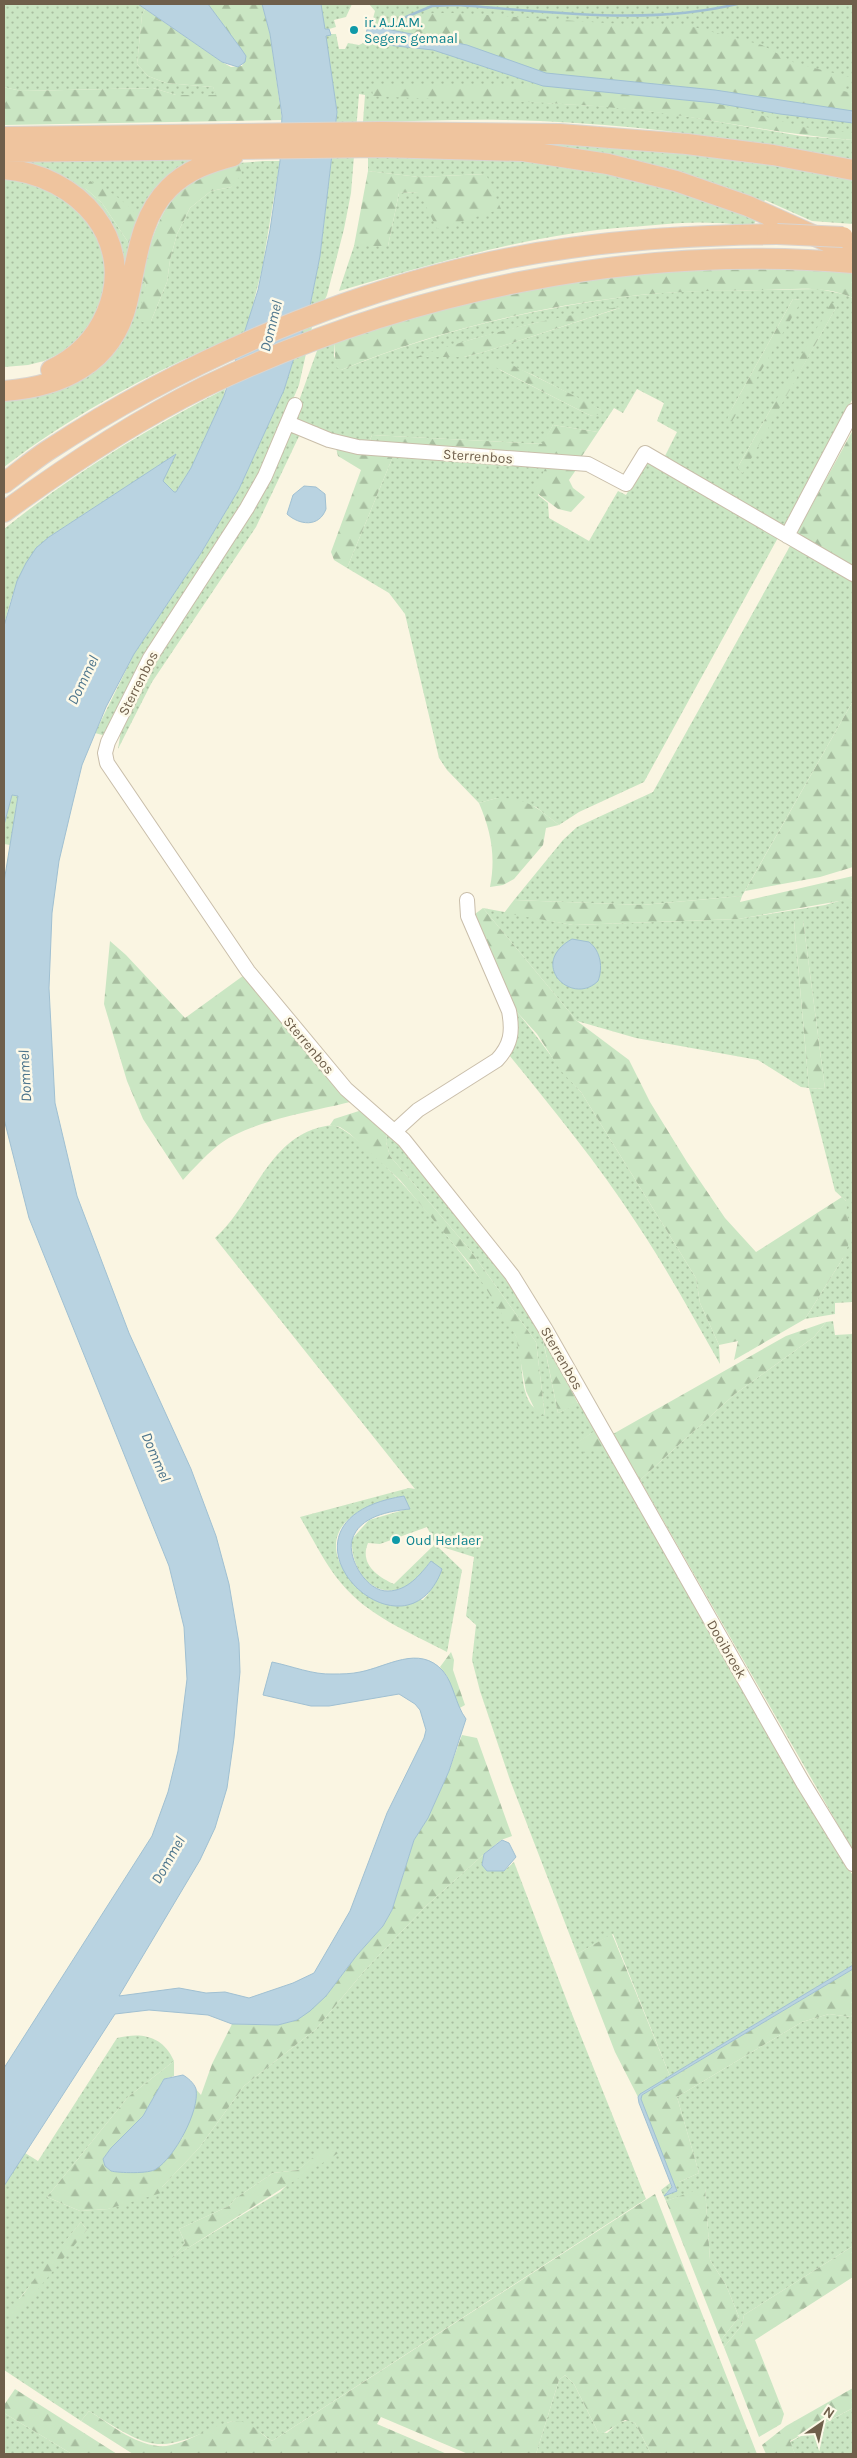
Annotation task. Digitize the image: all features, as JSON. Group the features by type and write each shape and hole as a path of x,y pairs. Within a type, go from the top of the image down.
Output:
{"highway":[{"path":"4,137 260,141 381,140 484,132 628,138 773,156 853,170"},
{"path":"381,140 523,151 608,164 649,173 713,193 798,227 850,243"},
{"path":"4,152 260,141"},
{"path":"4,391 26,390 55,382 73,373 96,357 119,324 127,305 144,229 160,198 178,180 198,167 260,141"},
{"path":"4,169 48,179 76,195 95,215 103,227 109,240 114,270 109,306 96,332 79,352 49,371 25,377 4,378"},
{"path":"4,483 70,437 155,387 212,358 341,306 414,281 567,248 695,236 776,234 850,243"},
{"path":"4,512 101,446 203,388 333,333 421,306 472,292 574,273 700,261 766,259 853,263"}],"street":[{"path":"288,423 295,405"},
{"path":"787,536 853,411"},
{"name":"Sterrenbos","path":"604,1433 542,1323 512,1275 395,1131 346,1089 248,972 106,764 105,754 108,742 150,658 234,533 265,476 288,423 328,440 358,447 588,464 626,484 645,453 853,574"},
{"path":"395,1131 418,1110 497,1060 506,1050 511,1039 512,1025 509,1011 468,916 466,900"},
{"name":"Dooibroek","path":"604,1433 802,1781 853,1864"}],"green space":[{"path":"4,4 138,4 145,9 142,15 137,64 148,76 166,83 213,87 217,95 176,95 153,88 21,91 4,87"},
{"path":"208,4 262,4 270,34 282,120 4,125 4,87 21,91 153,88 176,95 216,95 213,87 166,83 148,76 137,64 142,15 145,9 222,62 231,67 242,66 246,56"},
{"path":"320,4 352,4 346,17 334,20 336,27 329,29 330,34 336,34 339,49 345,49 348,43 359,45 368,41 364,35 371,26 375,11 369,4 853,4 853,137 729,113 478,99 614,107 673,114 801,136 853,140 853,161 723,138 591,124 486,120 363,122 365,95 359,94 351,193 344,229 327,295 312,327 299,385 262,473 106,736 95,733 134,654 201,553 239,489 284,390 310,306 320,256 337,112"},
{"path":"433,13 652,26 682,24 762,45 795,63 853,78 838,90 853,93 853,111 715,90 546,73 467,45 394,29 402,21"},
{"path":"375,86 543,86 715,103 803,127 853,133 853,140 616,108 555,103 373,96 372,88"},
{"path":"501,142 575,142 734,157 853,177 853,224 812,221 765,200 762,205"},
{"path":"206,158 143,222 85,188 102,203 134,251 122,296 106,227 4,160"},
{"path":"368,158 482,159 568,166 637,180 757,217 754,225 684,223 629,227 556,236 482,251 339,291 354,246 388,246 399,193 419,192 485,174 419,177 368,171"},
{"path":"280,161 262,269 246,332 183,360 121,392 61,427 4,467 4,395 40,392 140,278 146,283 145,290 151,321 167,282 170,260 177,234 190,208 211,191 231,187 238,163"},
{"path":"238,163 242,174 231,187 211,191 190,208 177,234 170,260 167,282 151,321 148,323 142,322 138,317 146,283 140,278 154,235 166,208 185,185 197,176"},
{"path":"368,171 419,177 486,174 501,209 437,229 419,192 399,193 388,246 354,246"},
{"path":"4,173 50,188 90,221 105,258 106,283 98,312 84,338 61,353 44,361 28,365 4,367"},
{"path":"90,181 119,198 143,222 134,251 102,203 85,188"},
{"path":"778,266 853,270 853,298 818,289 690,292 623,297 551,308 479,324 409,345 341,370 336,367 334,342 438,307 599,275"},
{"path":"819,289 853,298 853,398 786,525 781,529 664,458 677,432 657,421 664,403 637,389 623,413 614,408 598,432 553,425 543,444 372,435 368,445 348,442 295,419 295,412 318,348 334,342 334,356 341,370 409,345 479,324 587,302 647,294 696,291","holes":["793,299 801,300 730,413","838,304 742,473 739,465 772,407","620,308 464,357 418,357 473,339 535,323","495,359 533,375 601,410 592,416 500,370"]},
{"path":"793,299 802,300 731,423 727,420 729,414"},
{"path":"831,303 838,304 743,473 737,469 739,465"},
{"path":"625,306 464,357 416,357 467,340 519,327"},
{"path":"500,359 589,403 601,410 600,414 592,416 585,413 487,363 489,360"},
{"path":"225,389 224,396 191,468 176,492 174,493 163,481 175,455 49,537 32,556 19,578 4,626 4,529 56,490 111,453"},
{"path":"553,425 598,432 580,459 368,445 372,435 542,444"},
{"path":"853,430 853,568 796,534"},
{"path":"293,431 301,432 256,527 152,682 118,749 121,730 149,672"},
{"path":"335,444 394,454 347,568 334,560 331,552 361,470 338,456"},
{"path":"394,454 548,463 538,495 548,503 549,518 589,541 618,491 626,495 648,458 780,534 644,782 579,812 559,825 536,807 497,798 479,803 447,770 439,758 405,614 389,593 347,568"},
{"path":"548,463 578,467 569,480 573,488 585,497 571,512 558,509 534,491"},
{"path":"790,546 853,581 853,701 742,896 642,905 514,900 563,840 577,827 653,792"},
{"path":"853,701 853,867 820,877 745,891"},
{"path":"12,795 18,796 10,845 4,844 4,825"},
{"path":"497,798 516,799 531,805 559,825 546,828 543,845 514,879 503,885 490,887 492,876 491,844 487,824 479,803"},
{"path":"853,876 853,897 845,900 738,919 573,925 504,913 514,900 642,905 742,896 740,902"},
{"path":"853,897 853,1302 835,1303 835,1314 805,1319 843,1258 846,1201 835,1191 809,1088 801,1087 758,1060 636,1038 577,1021 483,908 573,925 738,919 825,905","holes":["803,920 825,1089 809,1088 794,921"]},
{"path":"483,908 577,1021 629,1060 650,1102 687,1162 725,1218 756,1252 842,1197 846,1201 850,1235 848,1246 843,1258 805,1319 734,1360 738,1341 719,1345 700,1303 696,1278 581,1092 561,1071 537,1034 516,1011 475,914"},
{"path":"794,920 803,920 825,1089 809,1088"},
{"path":"110,941 126,955 185,1018 247,973 354,1101 282,1118 245,1130 216,1147 183,1180 143,1119 127,1081 104,1004"},
{"path":"516,1011 581,1092 696,1278 700,1303 719,1345 720,1364 659,1258 607,1180 509,1055 517,1034"},
{"path":"362,1110 387,1131 386,1142 390,1156 470,1250 536,1342 545,1416 538,1416 526,1391 516,1336 471,1265 400,1180 349,1133 340,1127 330,1125 334,1119"},
{"path":"333,1125 352,1136 376,1157 434,1219 505,1315 516,1336 527,1396 531,1405 545,1416 536,1342 470,1250 390,1156 386,1142 387,1131 496,1257 544,1331 543,1340 558,1413 578,1403 552,1347 598,1429 577,1443 608,1447 853,1876 853,1965 670,2076 613,1934 577,1954 510,1780 480,1691 472,1660 476,1625 466,1616 474,1557 436,1545 462,1570 447,1652 376,1614 352,1595 330,1568 300,1517 409,1488 415,1489 215,1238 242,1206 265,1170 278,1154 293,1140 311,1130","holes":["404,1496 407,1509 369,1520 352,1539 352,1550 359,1570 365,1579 373,1585 392,1591 403,1588 411,1583 431,1561 441,1573 423,1600 356,1587 339,1561 336,1546 338,1534 345,1523 354,1515 379,1502","427,1527 435,1544 394,1584 382,1578 372,1569 366,1557 368,1543 380,1544"]},
{"path":"833,1321 835,1335 853,1334 853,1851 640,1480 735,1394 814,1337 826,1322"},
{"path":"826,1322 814,1337 735,1394 640,1480 613,1434 786,1336"},
{"path":"544,1331 578,1404 558,1413 543,1339"},
{"path":"598,1429 608,1447 584,1453 576,1443"},
{"path":"451,1652 454,1660 453,1670 465,1705 458,1709 447,1676 440,1667"},
{"path":"462,1735 477,1738 512,1836 501,1840 425,1907 365,1970 316,2029 244,2086 199,2148 162,2187 161,2193 108,2209 80,2211 47,2197 128,2097 174,2061 174,2076 164,2079 143,2116 111,2148 103,2159 105,2166 111,2171 128,2172 182,2139 195,2100 195,2088 201,2095 212,2064 232,2024 278,2025 297,2020 326,1996 357,1955 383,1926 392,1910 414,1840 428,1818 449,1771"},
{"path":"484,1854 482,1865 487,1871 504,1871 514,1862 646,2199 272,2441 247,2424 229,2422 171,2443 157,2444 144,2441 129,2435 89,2411 81,2421 4,2370 4,2186 25,2153 38,2161 117,2038 143,2036 151,2038 164,2046 174,2061 128,2097 47,2197 80,2211 108,2209 162,2187 199,2148 244,2086 316,2029 365,1970 425,1907","holes":["317,2155 280,2192 173,2257 185,2243 179,2229 229,2206 236,2198 273,2173 298,2170","81,2222 87,2230 19,2299"]},
{"path":"612,1934 670,2076 638,2097 615,2052 577,1954"},
{"path":"853,1969 853,2013 851,2017 829,2014 802,2022 677,2097 699,2173 679,2182 673,2182 640,2098 642,2095"},
{"path":"853,2013 853,2246 744,2315 742,2325 724,2347 721,2340 739,2317 726,2285 710,2260 705,2188 666,2201 661,2190 670,2183 672,2189 665,2193 677,2191 673,2182 679,2182 699,2173 677,2097 802,2022 829,2014 851,2017"},
{"path":"322,2150 340,2152 172,2258 185,2243 179,2229 229,2206 236,2198 273,2173 298,2170"},
{"path":"705,2187 710,2260 726,2285 739,2317 721,2340 666,2201"},
{"path":"655,2194 757,2454 651,2454 635,2423 625,2420 602,2434 598,2432 574,2384 565,2375 559,2380 536,2454 468,2454 381,2417 377,2424 447,2454 133,2454 81,2421 89,2411 130,2437 158,2446 180,2443 234,2421 247,2423 272,2441"},
{"path":"81,2222 87,2230 14,2318 9,2314 38,2274"},
{"path":"853,2246 853,2277 755,2340 784,2414 781,2424 759,2437 724,2347 742,2325 744,2315"},
{"path":"565,2375 574,2384 598,2432 607,2433 623,2421 631,2421 635,2423 651,2454 536,2454 559,2380"},
{"path":"853,2388 853,2408 790,2441 795,2454 766,2454 762,2445 786,2426"},
{"path":"15,2389 117,2454 72,2454 4,2413 4,2405"},
{"path":"853,2408 853,2454 795,2454 790,2442"},
{"path":"4,2413 72,2454 4,2454"}],"water":[{"path":"138,4 208,4 246,56 245,62 238,67 222,62"},
{"name":"Dommel","path":"262,4 321,4 325,29 329,29 331,35 326,36 337,112 320,256 310,306 284,390 239,489 201,553 134,654 106,707 82,765 59,861 52,913 49,988 55,1103 77,1196 129,1333 191,1469 216,1536 229,1584 239,1643 240,1672 234,1738 227,1788 215,1828 200,1860 119,1996 179,1988 206,1993 225,1992 249,1998 293,1983 314,1973 350,1911 387,1813 424,1738 426,1730 420,1710 415,1704 399,1694 329,1706 311,1706 263,1695 272,1662 318,1673 350,1674 392,1662 413,1658 424,1659 434,1663 447,1676 459,1707 466,1719 449,1771 428,1818 414,1840 392,1910 383,1926 357,1955 326,1996 297,2020 278,2025 232,2024 208,2015 149,2010 115,2014 4,2186 4,2068 152,1836 168,1792 178,1751 187,1679 184,1627 169,1566 29,1218 4,1119 4,882 18,796 12,795 4,825 4,626 17,581 26,563 36,548 49,537 176,454 163,481 176,492 191,468 224,396 258,290 270,230 280,161 282,116 270,34"},
{"path":"371,26 467,45 546,73 715,90 853,111 853,123 780,114 715,103 543,86 433,50 369,43 366,36 367,29"},
{"path":"304,486 316,487 325,494 326,509 323,515 314,522 297,521 287,514 293,495"},
{"path":"572,939 589,942 596,950 600,960 598,981 588,988 577,989 566,986 558,979 554,970 553,960 559,949"},
{"path":"404,1496 410,1509 385,1513 368,1520 356,1532 351,1548 360,1573 380,1590 395,1590 407,1585 418,1577 431,1561 442,1569 421,1599 397,1606 371,1599 350,1581 339,1557 340,1532 361,1510"},
{"path":"502,1840 509,1843 516,1857 504,1871 487,1871 482,1865 484,1854"},
{"path":"853,1965 853,1969 642,2095 641,2099 677,2191 664,2196 672,2187 639,2103 638,2097 640,2094"},
{"path":"183,2075 195,2087 196,2098 190,2121 178,2145 163,2163 153,2171 134,2173 111,2171 105,2166 103,2159 111,2148 143,2116 164,2079"}],"waterway":[{"path":"406,17 432,6 456,5 632,16 702,11 737,4"}],"place":[{"name":"ir. A.J.A.M. Segers gemaal","path":"354,30"},
{"name":"Oud Herlaer","path":"396,1540"}]}
